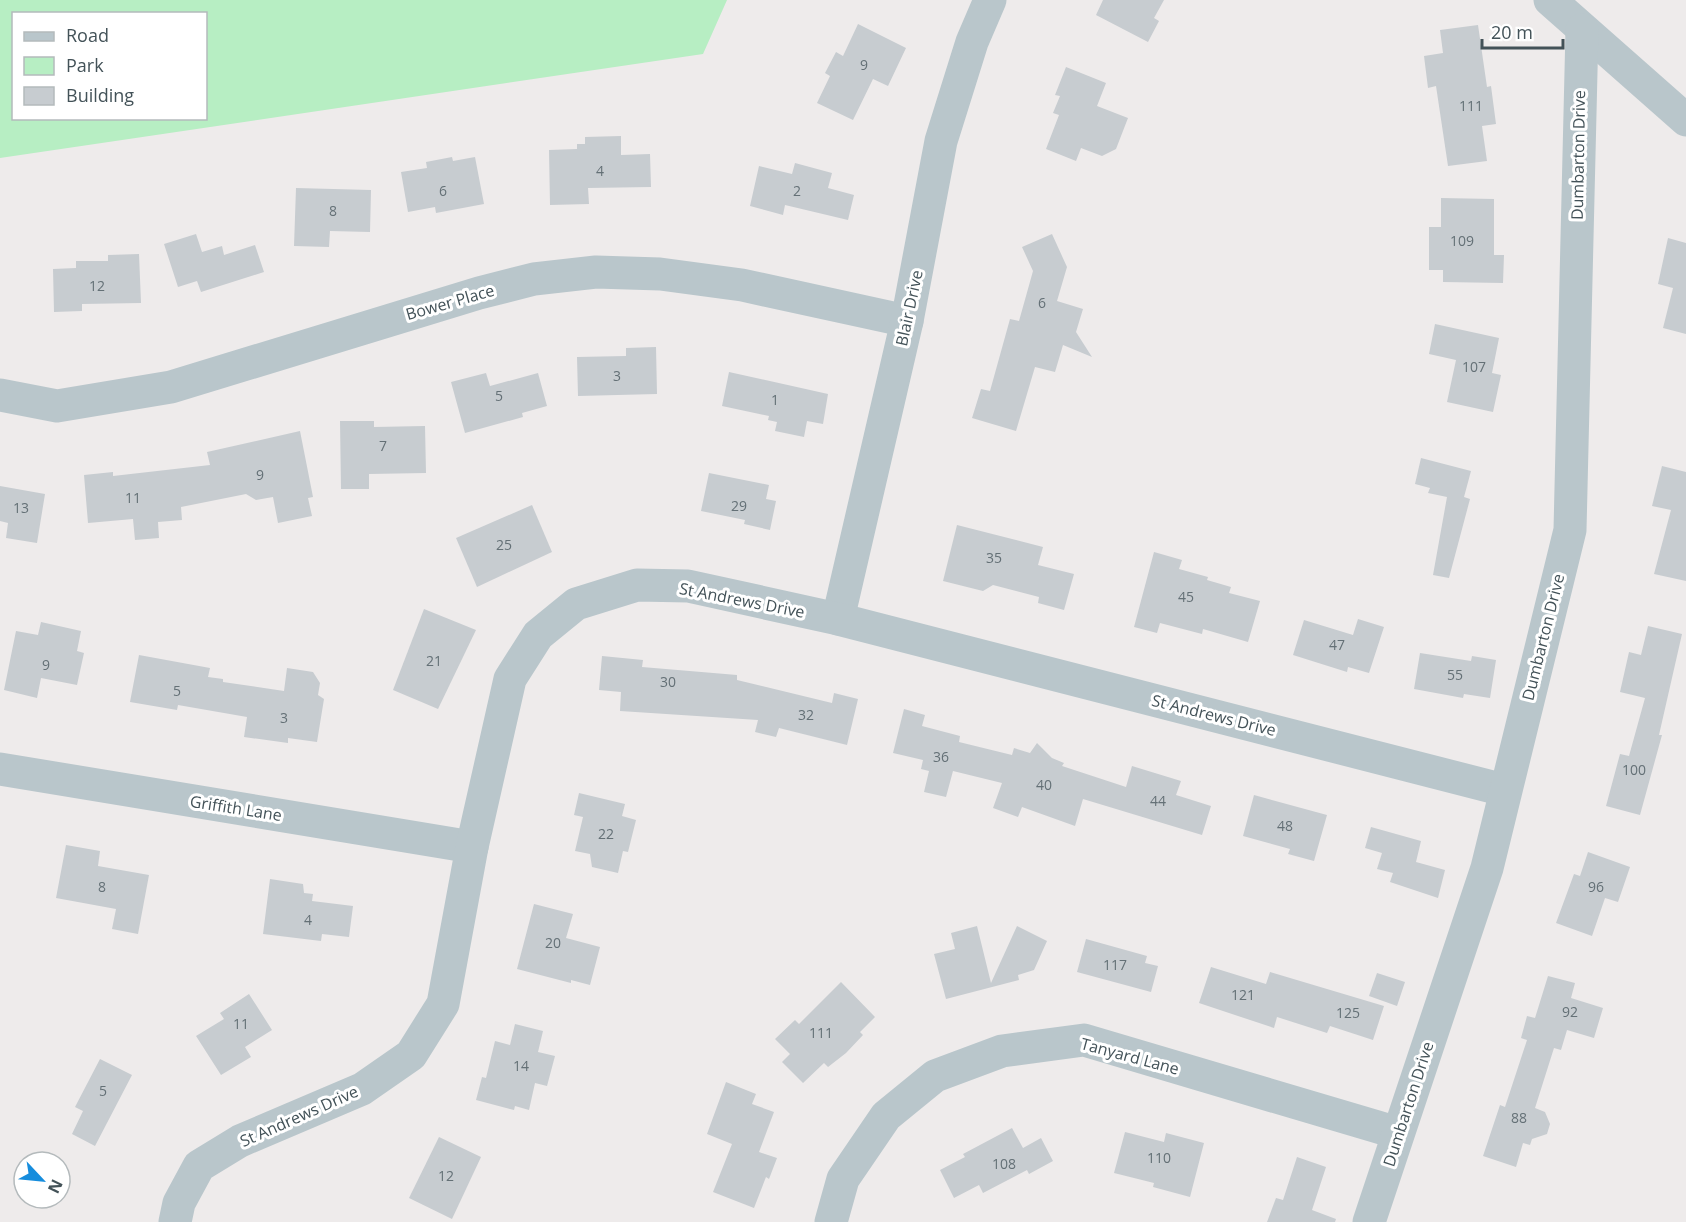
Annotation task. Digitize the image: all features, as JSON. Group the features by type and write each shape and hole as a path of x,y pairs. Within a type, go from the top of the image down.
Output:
{"street":[{"name":"Blair Drive","path":"838,619 908,321 941,141 972,42 990,0"},
{"path":"1550,0 1686,120"},
{"name":"Dumbarton Drive","path":"1369,1222 1487,868 1504,790 1570,530 1582,30"},
{"name":"Bower Place","path":"0,395 57,406 171,387 479,293 534,279 596,272 660,274 742,285 908,321"},
{"name":"St Andrews Drive","path":"175,1222 179,1203 199,1166 240,1140 362,1089 411,1055 443,1004 472,848 510,679 538,635 576,604 637,585 688,586 838,619 1504,790"},
{"name":"Griffith Lane","path":"0,769 472,848"},
{"name":"Tanyard Lane","path":"831,1222 843,1179 886,1116 935,1076 1002,1051 1084,1040 1398,1133"}],"green space":[{"path":"0,0 727,0 703,54 0,158"}],"building":[{"path":"1103,0 1164,0 1154,18 1159,21 1148,42 1096,15"},
{"path":"858,24 906,48 888,86 873,79 853,120 817,103 830,76 825,73 836,52 843,56"},
{"path":"1478,25 1487,87 1491,86 1496,124 1482,126 1487,161 1448,166 1436,86 1428,88 1424,56 1443,53 1440,30"},
{"path":"1066,67 1106,83 1097,106 1128,118 1116,149 1102,156 1081,148 1076,161 1046,149 1059,115 1053,113 1060,96 1055,95"},
{"path":"621,136 621,155 650,154 651,187 588,188 589,204 550,205 549,150 577,149 577,144 585,144 585,137"},
{"path":"452,157 453,161 475,157 484,204 436,213 435,207 408,212 401,172 427,168 426,162"},
{"path":"795,163 832,173 828,188 854,195 848,220 785,205 783,215 750,206 759,166 792,174"},
{"path":"296,188 371,190 370,232 330,231 329,247 294,246"},
{"path":"1441,198 1494,199 1494,255 1504,255 1503,283 1443,282 1443,270 1429,270 1429,227 1441,227"},
{"path":"196,234 202,252 222,246 224,255 255,245 264,272 201,292 197,281 178,287 164,244"},
{"path":"1052,234 1067,267 1057,301 1083,309 1076,332 1092,357 1063,345 1055,372 1035,367 1016,431 972,418 981,389 990,391 1010,319 1019,321 1033,271 1022,247"},
{"path":"1668,238 1686,243 1686,334 1663,328 1673,288 1658,284"},
{"path":"139,254 141,303 82,304 82,311 54,312 53,269 76,268 76,261 108,261 108,255"},
{"path":"1435,324 1499,338 1492,373 1501,375 1493,412 1447,402 1456,360 1429,354"},
{"path":"656,347 657,394 578,396 577,357 626,356 626,348"},
{"path":"729,372 828,394 823,424 807,421 804,437 775,431 777,422 768,420 769,416 722,406"},
{"path":"486,373 490,386 538,373 547,406 522,413 523,417 465,433 451,382"},
{"path":"340,421 374,421 374,427 425,426 426,473 369,474 369,489 341,489"},
{"path":"300,431 313,497 308,498 312,516 278,523 273,497 256,500 246,494 181,507 182,520 158,522 159,538 135,540 133,519 88,523 84,475 113,472 113,476 210,465 207,452"},
{"path":"1421,458 1471,471 1464,497 1470,499 1449,578 1433,575 1447,497 1428,493 1430,488 1415,484"},
{"path":"1662,466 1686,472 1686,581 1654,574 1671,510 1652,506"},
{"path":"709,473 769,485 766,499 776,501 770,530 744,524 745,520 701,511"},
{"path":"0,486 45,494 37,543 6,538 8,523 0,521"},
{"path":"532,505 552,552 477,587 456,538"},
{"path":"957,525 1043,547 1038,565 1074,574 1064,610 1038,603 1039,597 993,585 983,591 943,581"},
{"path":"1154,552 1182,560 1179,569 1208,577 1207,580 1231,587 1229,593 1260,601 1248,642 1203,629 1202,634 1160,623 1157,633 1134,627"},
{"path":"424,609 476,630 438,709 393,690"},
{"path":"1358,619 1384,627 1369,673 1348,667 1347,672 1293,655 1304,620 1353,635"},
{"path":"41,622 81,631 77,651 84,653 77,685 41,678 37,698 4,690 16,631 38,635"},
{"path":"1648,626 1682,634 1659,735 1662,735 1640,815 1606,806 1620,754 1629,756 1645,698 1620,692 1629,652 1641,655"},
{"path":"1420,653 1471,661 1472,656 1496,660 1490,698 1464,694 1463,698 1414,689"},
{"path":"139,655 210,668 208,677 223,679 223,682 284,691 287,668 313,672 320,683 318,695 324,699 317,742 288,738 288,743 244,737 247,717 178,705 177,710 130,702"},
{"path":"602,656 643,660 642,667 737,675 737,680 832,703 834,693 858,699 847,745 779,728 776,737 755,732 758,720 620,711 621,692 599,690"},
{"path":"904,709 925,715 922,726 960,736 959,742 1012,755 1014,748 1030,753 1037,743 1052,758 1064,763 1062,766 1126,787 1132,766 1181,781 1176,795 1211,806 1202,835 1083,799 1075,826 1022,807 1018,817 993,808 1002,783 953,771 946,797 924,792 929,771 921,769 923,760 893,753"},
{"path":"579,793 625,804 622,816 636,820 628,852 623,851 618,873 592,867 590,854 575,851 583,817 574,815"},
{"path":"1254,795 1327,815 1314,861 1288,854 1290,849 1243,836"},
{"path":"1371,827 1421,841 1416,862 1445,870 1438,898 1390,882 1393,873 1377,869 1382,853 1365,848"},
{"path":"66,845 100,851 98,866 149,875 138,934 112,929 116,909 56,898"},
{"path":"1588,852 1630,867 1618,902 1605,898 1592,936 1556,923 1574,874 1580,876"},
{"path":"270,879 303,884 304,893 313,894 312,901 353,906 349,937 322,934 321,941 263,934"},
{"path":"534,904 573,914 566,938 600,947 590,985 571,980 571,983 517,969"},
{"path":"977,926 991,983 1017,926 1047,941 1034,970 1018,975 1019,980 946,999 934,954 955,949 951,933"},
{"path":"1086,939 1147,956 1145,963 1158,966 1151,992 1077,972"},
{"path":"1211,967 1266,984 1270,972 1384,1006 1373,1040 1330,1026 1327,1033 1277,1017 1274,1028 1199,1003"},
{"path":"1377,973 1405,982 1397,1006 1369,996"},
{"path":"1548,976 1575,983 1571,998 1603,1008 1594,1038 1567,1030 1561,1050 1554,1048 1535,1108 1545,1112 1550,1124 1547,1134 1532,1139 1530,1145 1523,1143 1516,1167 1483,1156 1500,1105 1505,1107 1527,1040 1521,1038 1527,1016 1535,1018"},
{"path":"841,982 875,1017 860,1032 863,1035 846,1053 828,1067 824,1063 803,1083 782,1062 790,1054 775,1039 795,1020 799,1024"},
{"path":"249,994 272,1030 245,1047 251,1057 221,1075 196,1036 224,1019 220,1013"},
{"path":"515,1024 543,1031 538,1052 555,1056 547,1086 535,1083 529,1110 515,1106 514,1110 476,1100 482,1077 486,1078 495,1041 510,1045"},
{"path":"100,1059 132,1075 95,1146 72,1134 83,1111 75,1107"},
{"path":"726,1082 756,1094 752,1104 774,1112 759,1152 777,1158 769,1179 766,1177 754,1208 713,1192 732,1144 707,1134"},
{"path":"1012,1128 1023,1148 1041,1138 1053,1161 1029,1174 1027,1170 983,1193 979,1185 954,1198 940,1170 965,1157 963,1154"},
{"path":"1125,1132 1164,1142 1166,1133 1204,1143 1190,1197 1153,1187 1154,1183 1114,1173"},
{"path":"439,1137 481,1157 452,1219 409,1198"},
{"path":"1297,1157 1326,1167 1312,1210 1336,1219 1335,1222 1267,1222 1276,1198 1283,1200"}]}
